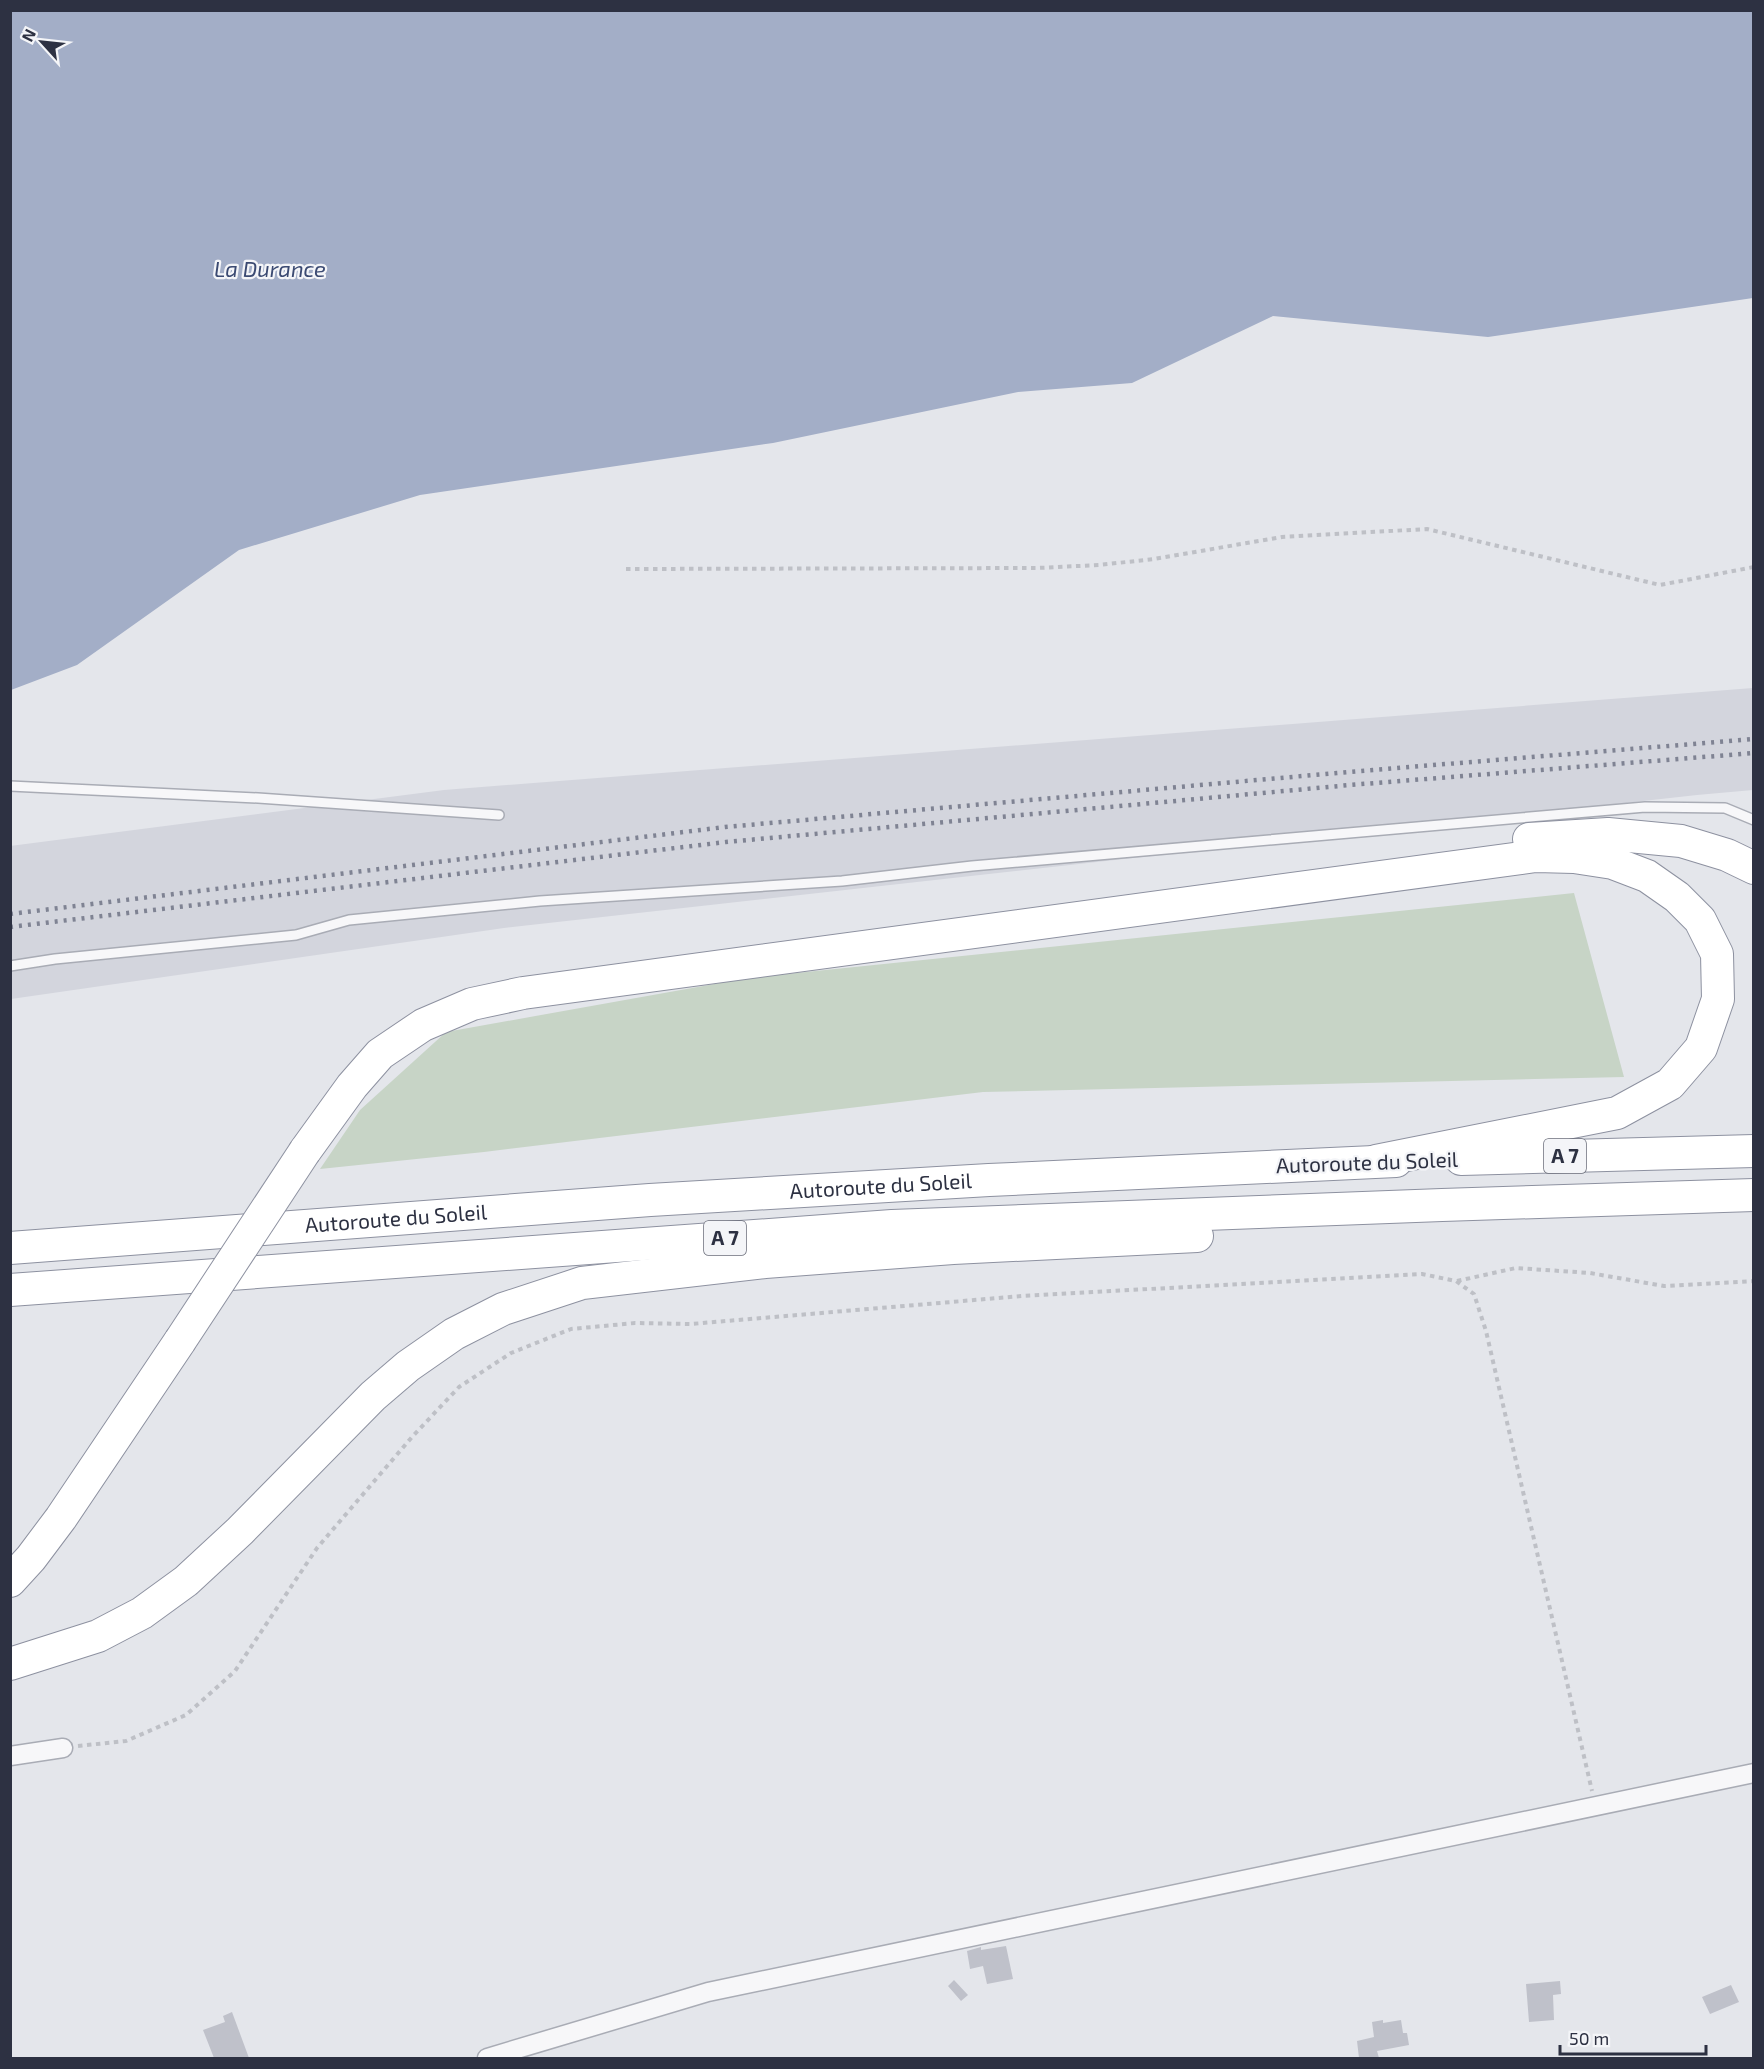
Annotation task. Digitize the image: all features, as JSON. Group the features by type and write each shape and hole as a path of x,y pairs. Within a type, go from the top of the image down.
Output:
{"highway":[{"path":"10,1557 53,1505 169,1341 294,1152 336,1077 368,1042 407,1012 456,991 520,976 1570,835 1608,834 1681,840 1727,855 1754,868"},
{"path":"294,1152 380,1054 423,1025 472,1004 523,993 1536,856 1575,857 1613,863 1647,876 1677,897 1700,920 1718,954 1718,999 1701,1048 1670,1084 1617,1113 1376,1161"},
{"name":"Autoroute du Soleil","path":"10,1248 650,1200 989,1180 1376,1161 1754,1151"},
{"name":"Autoroute du Soleil","path":"10,1290 892,1226 1754,1195"},
{"path":"10,1664 98,1636 142,1613 186,1581 373,1396 408,1366 454,1334 503,1309 571,1286 765,1262 953,1248 1260,1233 1442,1205"},
{"path":"10,1581 31,1558 61,1518 169,1341"}],"street":[{"path":"10,1756 63,1748"},
{"path":"487,2058 708,1992 1754,1773"}],"lane":[{"path":"10,786 258,798 500,815"},
{"path":"10,966 55,959 296,935 350,920 540,901 842,881 972,866 1645,807 1725,808 1754,820"}],"path":[{"path":"626,569 1037,568 1099,565 1154,559 1282,537 1427,529 1660,585 1754,567"},
{"path":"63,1748 126,1741 186,1715 235,1671 317,1548 412,1437 459,1387 511,1353 571,1329 635,1323 690,1324 1022,1296 1422,1274 1456,1281 1516,1268 1590,1273 1664,1286 1754,1281"},
{"path":"1456,1281 1473,1294 1486,1331 1596,1806"}],"shaded area":[{"path":"1753,688 1753,790 504,928 11,999 10,846 444,790"}],"green space":[{"path":"1574,893 1624,1077 983,1092 484,1152 320,1169 360,1110 446,1032 748,978"}],"water":[{"name":"La Durance","path":"11,10 1753,11 1753,298 1488,337 1273,316 1132,383 1018,392 773,443 420,495 239,550 77,665 11,690"}],"building":[{"path":"1006,1946 1013,1979 987,1984 983,1966 970,1969 967,1951 981,1947 981,1950"},
{"path":"954,1980 968,1995 961,2001 948,1986"},
{"path":"1560,1981 1561,1994 1553,1995 1554,2020 1529,2022 1526,1984"},
{"path":"1731,1985 1739,2002 1710,2014 1702,1997"},
{"path":"232,2012 249,2058 214,2058 203,2030 225,2022 223,2016"},
{"path":"1383,2020 1383,2023 1401,2020 1403,2033 1407,2033 1409,2045 1377,2051 1379,2058 1359,2058 1357,2041 1374,2037 1372,2022"}],"railway":[{"path":"10,914 725,827 1754,739"},
{"path":"10,927 726,842 1350,785 1754,753"}]}
